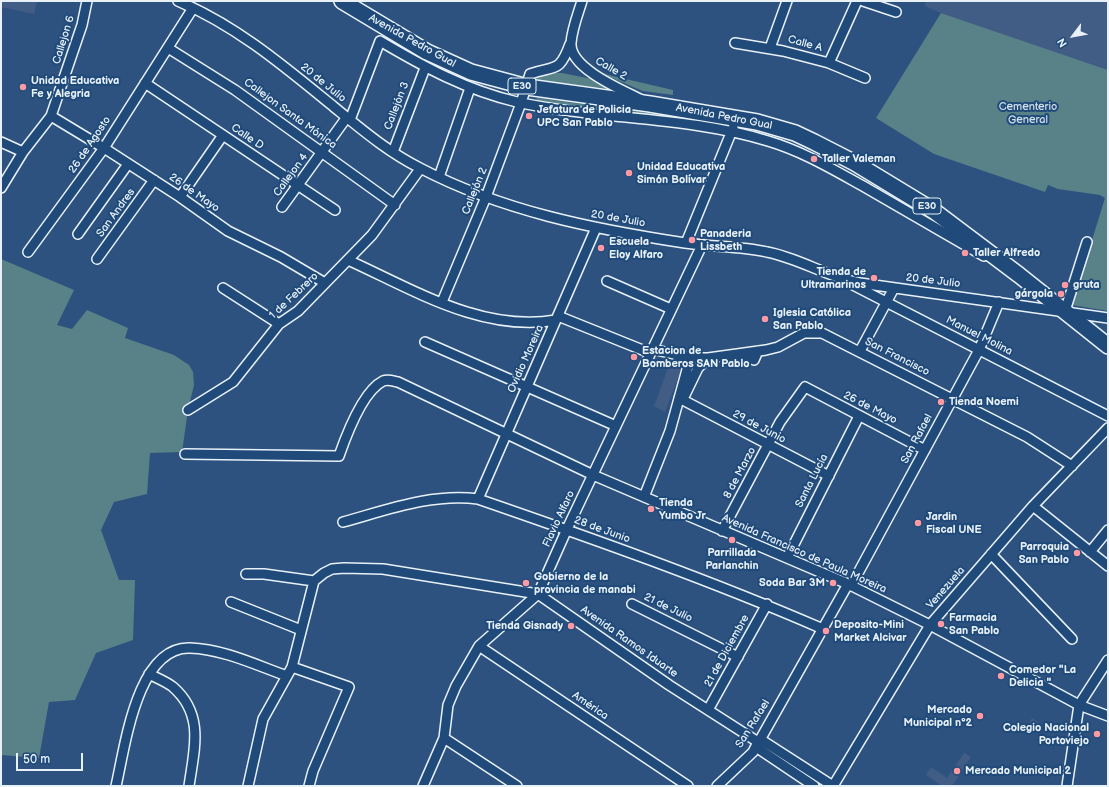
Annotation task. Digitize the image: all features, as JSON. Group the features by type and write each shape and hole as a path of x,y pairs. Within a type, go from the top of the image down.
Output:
{"highway":[{"name":"Avenida Pedro Gual","path":"342,1 405,39 471,72 527,87 650,104 734,125 777,127 814,142 912,197 962,237 1019,274 1108,346"}],"street":[{"name":"Callejon 6","path":"1,188 24,152 51,116 82,25 87,1"},
{"name":"20 de Julio","path":"178,1 224,24 255,44 393,152 420,168 486,197 558,220 596,228 686,243 772,253 838,278 894,288 1108,318"},
{"path":"527,87 530,74 557,68 561,65 570,44 582,1"},
{"path":"770,48 787,1"},
{"path":"829,63 857,1"},
{"path":"862,1 896,12"},
{"name":"26 de Agosto","path":"28,252 104,148 193,8"},
{"name":"Callejon 4","path":"282,207 322,152 349,119 380,41 424,68"},
{"name":"Calle A","path":"735,43 770,48 829,63 865,78"},
{"name":"Calle 2","path":"570,44 581,64 592,73 650,104"},
{"name":"Callejon Santa Mónica","path":"168,48 235,90 395,205"},
{"path":"424,68 470,88 521,103 674,122 734,125 686,243"},
{"name":"Callejón 3","path":"393,152 424,68"},
{"name":"Calle D","path":"145,83 335,210"},
{"name":"Callejón 2","path":"442,302 486,197 527,87"},
{"path":"439,177 470,88"},
{"name":"26 de Mayo","path":"51,116 154,180 228,231 281,257 325,283"},
{"path":"180,197 223,135"},
{"path":"1,142 24,152"},
{"path":"78,234 128,164"},
{"name":"1 de Febrero","path":"188,410 233,382 279,324 298,311 372,235 395,205 420,168"},
{"name":"San Andres","path":"97,259 154,180"},
{"name":"Ovidio Moreira","path":"478,499 596,228"},
{"path":"1065,311 1087,242"},
{"name":"Flavio Alfaro","path":"423,786 444,738 448,705 456,686 479,646 538,594 567,529 702,245"},
{"path":"348,260 472,315 499,321 529,324 557,318 651,351 683,359 688,366 681,399 644,497"},
{"name":"Manuel Molina","path":"838,278 1108,416"},
{"path":"607,281 671,309"},
{"path":"223,288 279,324"},
{"path":"860,351 894,288"},
{"name":"San Rafael","path":"717,786 753,752 823,629 850,585 925,450 979,350 999,302"},
{"name":"San Francisco","path":"651,351 692,358 708,358 778,347 801,334 813,332 832,336 1026,437 1072,466"},
{"path":"425,342 616,426"},
{"path":"681,399 698,368 708,358"},
{"name":"Avenida Francisco de Paula Moreira","path":"185,454 339,456 351,425 366,398 379,384 388,380 398,382 506,435 593,475 850,585 1079,705 1108,716"},
{"name":"26 de Mayo","path":"805,387 925,450"},
{"name":"8 de Marzo","path":"722,531 780,422 805,387"},
{"name":"29 de Junio","path":"681,399 829,476"},
{"name":"Santa Lucía","path":"787,558 859,416"},
{"name":"Venezuela","path":"833,786 930,626 1033,506 1108,428"},
{"name":"28 de Junio","path":"343,522 435,499 464,497 478,499 567,529 767,604 823,629"},
{"path":"1033,506 1108,566"},
{"path":"1090,552 1108,530"},
{"path":"991,554 1072,639"},
{"name":"Avenida Ramos Iduarte","path":"314,581 332,569 383,569 538,594 708,710 758,742 833,786"},
{"path":"246,574 264,574 314,581 292,667 263,719 248,786"},
{"path":"231,602 301,630"},
{"name":"21 de Julio","path":"632,604 738,657"},
{"name":"21 de Diciembre","path":"708,710 767,604"},
{"name":"América","path":"479,646 688,786"},
{"path":"116,786 137,698 149,674 163,657 175,650 189,648 216,651 287,676"},
{"path":"1067,784 1079,705 1108,660"},
{"path":"292,667 349,687 313,771 309,786"},
{"path":"149,674 173,687 183,698 194,720 196,732 189,786"},
{"path":"444,738 517,786"},
{"name":"Avenida Ramos Iduarte","path":"758,742 814,786"}],"shaded area":[{"path":"1,1 37,1 34,14 1,7"},
{"path":"926,1 1108,1 1108,70 941,13 925,6"},
{"path":"671,360 683,365 665,412 654,406"},
{"path":"1032,718 1041,724 1036,731 1028,725"},
{"name":"Mercado Municipal 2","path":"964,753 971,757 952,786 942,786 926,775 931,767 947,778"}],"green space":[{"name":"Cementerio General","path":"941,13 1108,70 1108,311 1072,305 1105,198 1100,195 1058,189 1048,185 1045,192 934,154 876,118"},
{"path":"562,73 592,79 618,90 530,79 541,74"},
{"path":"600,73 673,90 673,95 643,91"},
{"path":"537,98 715,122 715,125 536,102"},
{"path":"1,259 74,290 57,325 72,329 87,310 128,328 125,338 174,355 189,365 193,372 194,385 188,410 182,452 150,453 147,494 114,502 101,530 119,580 135,580 133,640 96,653 75,700 49,702 39,758 1,755"}],"place":[{"name":"Unidad Educativa Fe y Alegria","path":"23,87"},
{"name":"Jefatura de Policia UPC San Pablo","path":"529,116"},
{"name":"Taller Valeman","path":"814,159"},
{"name":"Unidad Educativa Simón Bolívar","path":"629,173"},
{"name":"Panaderia Lissbeth","path":"692,240"},
{"name":"Escuela Eloy Alfaro","path":"601,248"},
{"name":"Taller Alfredo","path":"965,253"},
{"name":"Tienda de Ultramarinos","path":"874,278"},
{"name":"gruta","path":"1065,285"},
{"name":"gárgola","path":"1061,294"},
{"name":"Iglesia Católica San Pablo","path":"765,319"},
{"name":"Estacion de Bomberos SAN Pablo","path":"634,357"},
{"name":"Tienda Noemi","path":"941,402"},
{"name":"Tienda Yumbo Jr","path":"651,509"},
{"name":"Jardin Fiscal UNE","path":"918,523"},
{"name":"Parrillada Parlanchin","path":"732,540"},
{"name":"Parroquia San Pablo","path":"1077,553"},
{"name":"Gobierno de la provincia de manabi","path":"526,583"},
{"name":"Soda Bar 3M","path":"833,583"},
{"name":"Farmacia San Pablo","path":"941,624"},
{"name":"Tienda Gisnady","path":"571,626"},
{"name":"Deposito-Mini Market Alcivar","path":"826,631"},
{"name":"Comedor \"La Delicia \"","path":"1001,676"},
{"name":"Mercado Municipal nº2","path":"980,716"},
{"name":"Colegio Nacional Portoviejo","path":"1097,734"},
{"name":"Mercado Municipal 2","path":"957,771"}]}
